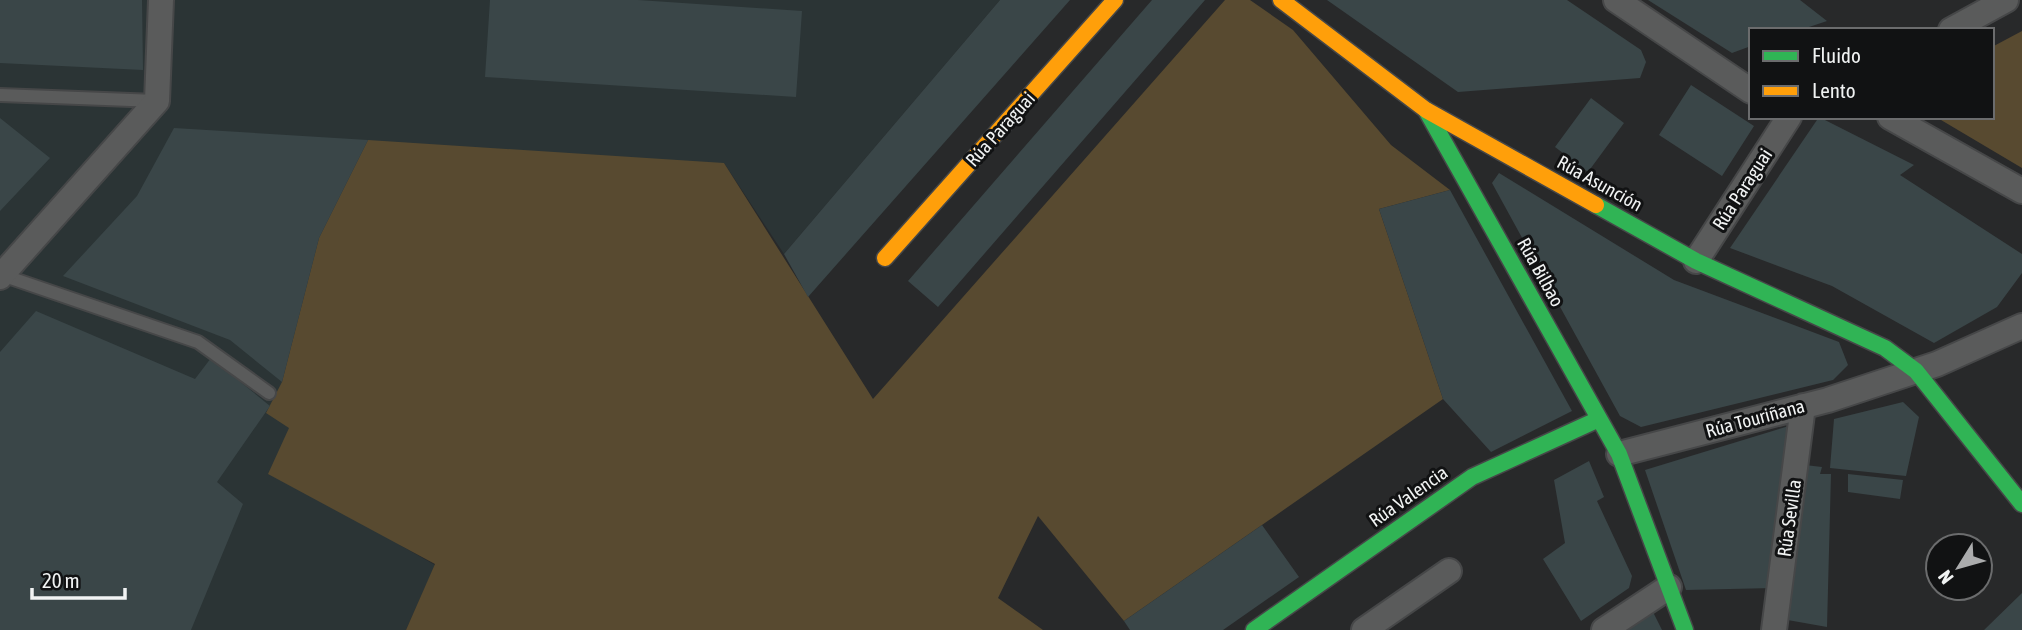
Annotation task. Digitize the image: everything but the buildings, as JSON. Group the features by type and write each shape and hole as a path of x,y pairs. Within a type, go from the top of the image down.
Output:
{"street":[{"path":"1,276 156,101 161,0"},
{"name":"Rúa Paraguai","path":"885,258 1115,0"},
{"name":"Rúa Asunción","path":"1282,0 1426,110 1696,261 1885,348 1916,371 2022,504"},
{"path":"1616,0 1749,90"},
{"path":"1955,28 2006,0"},
{"name":"Rúa Bilbao","path":"1426,110 1619,454"},
{"name":"Rúa Paraguai","path":"1696,261 1788,119"},
{"path":"1894,119 2022,191"},
{"name":"Rúa Touriñana","path":"1619,454 1803,406 1916,371 2022,326"},
{"name":"Rúa Sevilla","path":"1774,630 1803,406"},
{"name":"Rúa Valencia","path":"1254,630 1472,477 1599,419"},
{"path":"1619,454 1685,630"},
{"path":"1364,630 1450,571"},
{"path":"1604,630 1669,587"}],"lane":[{"path":"0,95 156,101"},
{"path":"1,276 198,342 269,393"}],"shaded area":[{"path":"0,0 1000,0 784,254 724,163 400,545 435,565 406,630 0,630"},
{"path":"1225,0 1250,0 1293,30 1391,145 1450,190 1379,209 1443,399 1124,621 1038,516 998,598 1043,630 406,630 435,564 268,474 289,428 266,413 282,382 319,238 368,140 724,163 873,399"},
{"path":"2022,31 2022,168 1939,119 1994,119 1994,46"}],"traffic: fast":[{"path":"1426,110 1619,454 1685,630"},
{"path":"1596,205 1696,261 1885,348 1916,371 2022,504"},
{"path":"1254,630 1472,477 1599,419"}],"traffic: slow":[{"path":"885,258 1115,0"},
{"path":"1281,0 1426,110 1596,205"}]}
